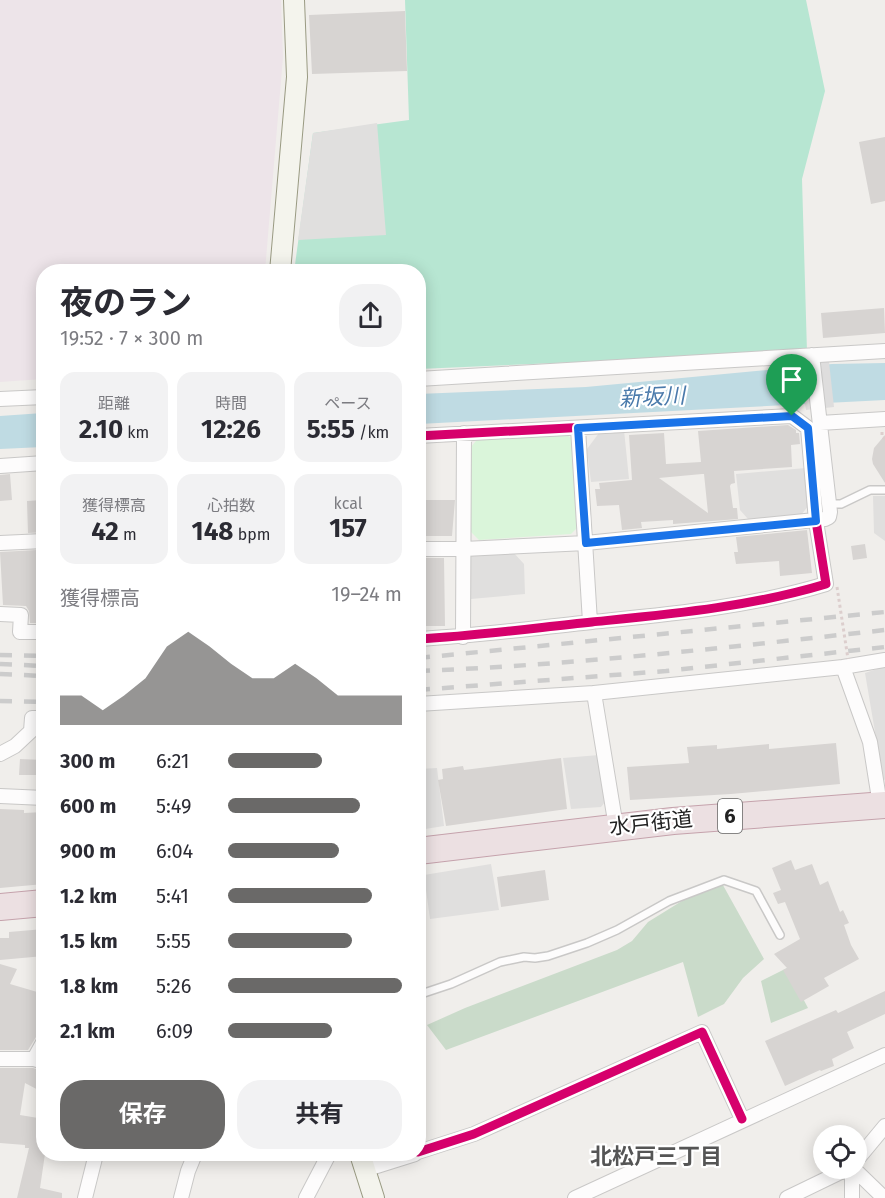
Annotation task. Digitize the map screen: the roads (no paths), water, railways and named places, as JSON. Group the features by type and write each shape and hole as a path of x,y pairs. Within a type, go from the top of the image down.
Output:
{"highway":[{"name":"水戸街道","path":"426,850 616,827 882,805"},
{"path":"0,907 36,904"}],"street":[{"path":"281,264 297,77 294,0"},
{"path":"426,379 812,359 885,351"},
{"path":"426,549 586,543 816,521 829,517 812,359"},
{"path":"0,399 36,397"},
{"path":"426,435 792,416 808,428 816,521 826,584 787,596 686,613 463,637 426,639"},
{"path":"819,416 885,419"},
{"path":"578,428 590,622"},
{"path":"463,637 464,433"},
{"path":"0,466 36,464"},
{"path":"0,543 36,541"},
{"path":"0,614 21,615 20,632 36,632"},
{"path":"426,704 594,693 885,660"},
{"path":"846,663 870,742 882,805"},
{"path":"594,693 616,827"},
{"path":"0,754 15,746 31,731 32,718 36,718"},
{"path":"0,796 36,798"},
{"path":"426,1150 474,1134 702,1032 742,1119"},
{"path":"575,1198 885,1055"},
{"path":"0,1059 36,1061"},
{"path":"867,1148 885,1126"},
{"path":"85,1198 94,1161"},
{"path":"181,1198 192,1161"},
{"path":"306,1198 325,1161"},
{"path":"362,1162 374,1198"},
{"path":"787,1198 828,1179"},
{"path":"851,1179 852,1198"},
{"path":"863,1179 884,1198"}],"lane":[{"path":"829,504 841,504 870,490 885,490"},
{"path":"426,992 500,962 524,957 548,956 587,943 617,930 669,901 724,880 756,891 780,936"}],"water":[{"name":"新坂川","path":"885,363 885,400 426,424 426,394 586,387 832,364"},
{"path":"36,413 36,447 0,449 0,416"}],"railway":[{"path":"426,657 885,612"},
{"path":"426,671 594,660 885,630"},
{"path":"426,689 666,671 885,647"},
{"path":"0,655 36,656"},
{"path":"0,664 36,666"},
{"path":"0,674 36,676"},
{"path":"0,701 36,702"}],"district":[{"name":"北松戸三丁目","path":"656,1156"}]}
